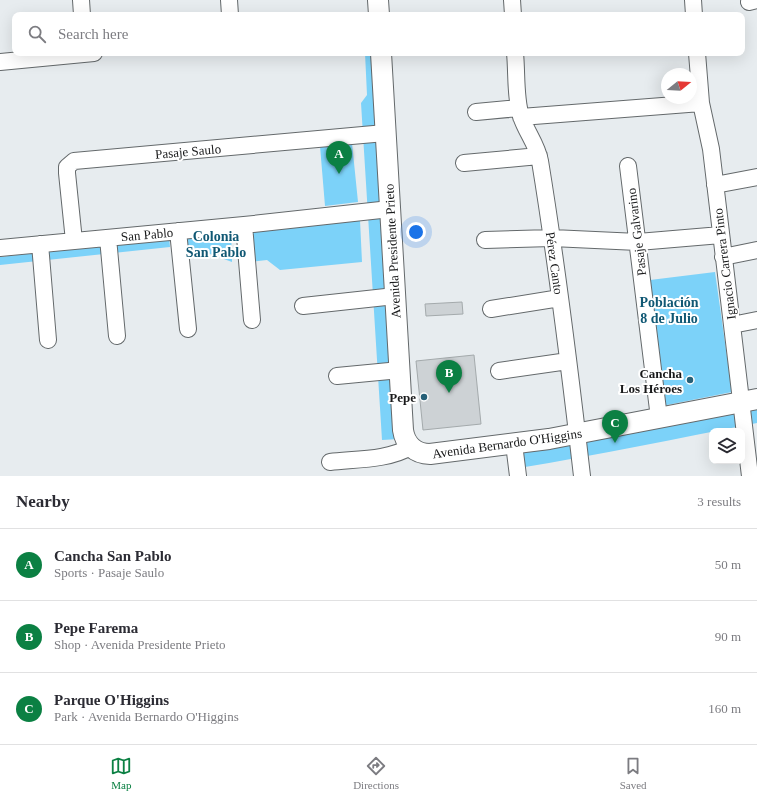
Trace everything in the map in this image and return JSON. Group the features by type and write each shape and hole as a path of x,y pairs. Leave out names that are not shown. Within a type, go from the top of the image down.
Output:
{"main road":[{"path":"378,0 379,12"},
{"name":"Avenida Presidente Prieto","path":"381,56 404,436 410,447"},
{"name":"Avenida Bernardo O'Higgins","path":"410,447 419,452 430,454 514,444 577,434 749,400"}],"street":[{"path":"81,0 82,12"},
{"path":"229,0 230,12"},
{"path":"512,0 513,12"},
{"path":"693,0 694,12"},
{"path":"0,62 59,56"},
{"name":"Pérez Canto","path":"515,56 520,113 539,156 552,238 582,476"},
{"name":"Ignacio Carrera Pinto","path":"697,56 701,103 709,136 732,325 749,400 750,476"},
{"path":"476,112 520,113 701,103"},
{"name":"Pasaje Saulo","path":"74,241 66,173 69,165 74,161 386,133"},
{"path":"464,163 539,156"},
{"name":"Pasaje Galvarino","path":"628,166 659,418"},
{"path":"715,185 757,177"},
{"name":"San Pablo","path":"0,248 244,225 390,209"},
{"path":"244,225 252,320"},
{"path":"178,231 188,329"},
{"path":"485,240 552,238 638,242 721,236"},
{"path":"108,238 117,336"},
{"path":"40,244 48,340"},
{"path":"723,256 757,250"},
{"path":"302,306 395,296"},
{"path":"491,309 560,298"},
{"path":"732,325 757,320"},
{"path":"499,371 568,361"},
{"path":"337,376 400,370"},
{"path":"514,444 518,476"},
{"path":"330,462 388,455 400,452 410,447"}],"shaded area":[{"path":"365,56 374,56 399,439 382,440 361,103 367,95"},
{"path":"352,143 358,202 325,206 320,146"},
{"path":"360,220 362,262 280,270 267,260 250,262 247,230"},
{"path":"231,230 232,262 205,252 184,256 184,236"},
{"path":"169,237 170,247 0,265 0,257"},
{"path":"715,272 732,392 662,406 650,280"},
{"path":"757,406 757,423 731,428 709,428 709,432 519,468 517,454"}],"building":[{"path":"462,302 463,314 426,316 425,304"},
{"path":"474,355 481,424 423,430 416,361"}],"place":[{"name":"Cancha San Pablo","path":"339,174"},
{"name":"Cancha Los Héroes","path":"690,380"},
{"name":"Pepe Farema","path":"449,393"},
{"name":"Pepe","path":"424,397"},
{"name":"Parque O'Higgins","path":"615,443"}],"district":[{"name":"Colonia San Pablo","path":"216,244"},
{"name":"Población 8 de Julio","path":"669,310"}]}
